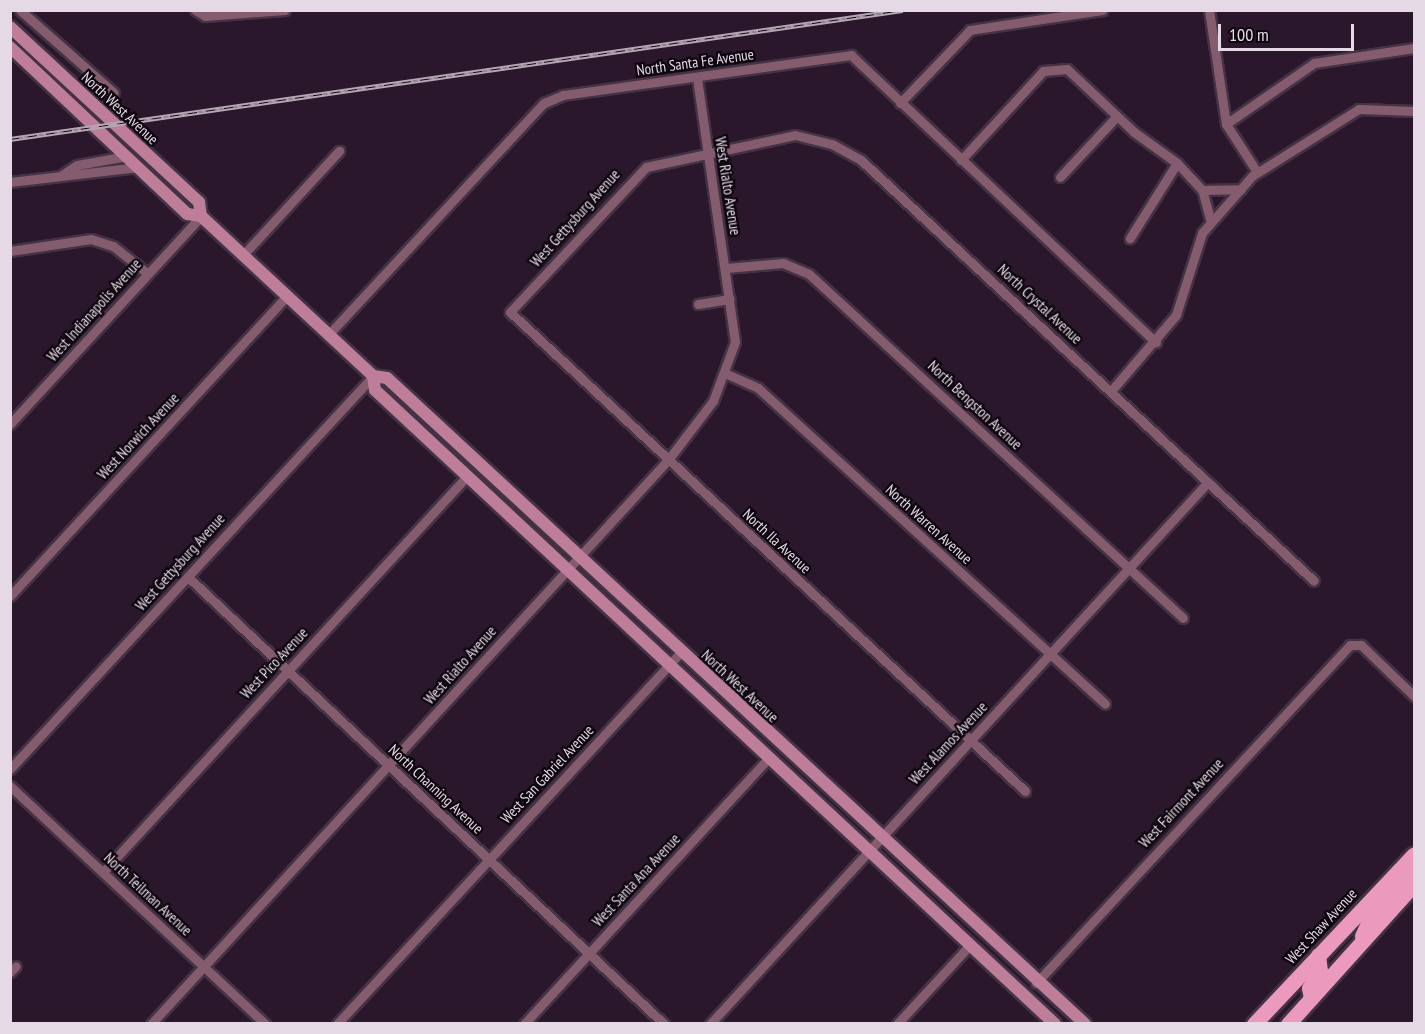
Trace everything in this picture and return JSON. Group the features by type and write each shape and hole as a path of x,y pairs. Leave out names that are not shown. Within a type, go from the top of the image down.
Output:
{"main road":[{"name":"North West Avenue","path":"10,27 199,202 201,216"},
{"name":"North West Avenue","path":"10,47 187,214 201,216 373,376 387,378 1036,983 1084,1023"},
{"path":"127,156 158,174 170,175"},
{"name":"North West Avenue","path":"373,376 375,390 1055,1023"},
{"path":"1358,948 1371,917 1412,872 1412,857"},
{"name":"West Shaw Avenue","path":"1254,1023 1412,857"},
{"path":"1288,1023 1414,884"},
{"path":"946,923 965,930 1021,981 1036,983"},
{"path":"1311,998 1310,988 1320,971 1318,956"}],"street":[{"path":"20,10 114,93"},
{"path":"195,10 205,16 285,10"},
{"path":"1103,10 970,30 900,103 1156,342"},
{"path":"1209,10 1226,124 1257,172"},
{"path":"1226,124 1314,63 1414,48"},
{"name":"North Santa Fe Avenue","path":"329,334 544,103 562,96 851,55 900,103"},
{"path":"961,160 1051,66 1066,69 1117,116 1177,163 1202,190 1210,219"},
{"name":"West Rialto Avenue","path":"151,1023 668,460 727,374 735,342 697,78"},
{"path":"1111,391 1156,342 1176,315 1210,219 1257,172 1359,109 1414,111"},
{"path":"1060,177 1117,116"},
{"name":"North Crystal Avenue","path":"707,153 795,135 832,144 861,160 1314,581"},
{"path":"243,255 339,151"},
{"name":"West Gettysburg Avenue","path":"510,312 630,179 664,159 707,153"},
{"path":"62,175 77,165 127,156"},
{"path":"1130,238 1177,163"},
{"path":"10,182 62,175 76,178 138,167"},
{"path":"1202,190 1241,189"},
{"name":"West Indianapolis Avenue","path":"12,418 201,216"},
{"path":"10,251 91,239 112,246 147,273"},
{"name":"North Bengston Avenue","path":"726,268 783,263 809,274 1183,618"},
{"name":"West Norwich Avenue","path":"10,596 287,296"},
{"path":"699,304 730,299"},
{"name":"North Ila Avenue","path":"510,312 1025,791"},
{"name":"North Warren Avenue","path":"727,374 758,388 1105,704"},
{"name":"West Gettysburg Avenue","path":"10,770 373,376"},
{"name":"West Pico Avenue","path":"103,872 468,475"},
{"name":"West Alamos Avenue","path":"710,1023 1208,482"},
{"name":"North Channing Avenue","path":"188,577 664,1023"},
{"name":"West Fairmont Avenue","path":"1036,983 1350,645 1361,645 1414,696"},
{"name":"West San Gabriel Avenue","path":"337,1023 681,652"},
{"name":"West Santa Ana Avenue","path":"524,1023 769,758"},
{"name":"North Teilman Avenue","path":"10,786 265,1023"},
{"path":"897,1023 970,945"}],"railway":[{"path":"10,139 903,10"}]}
